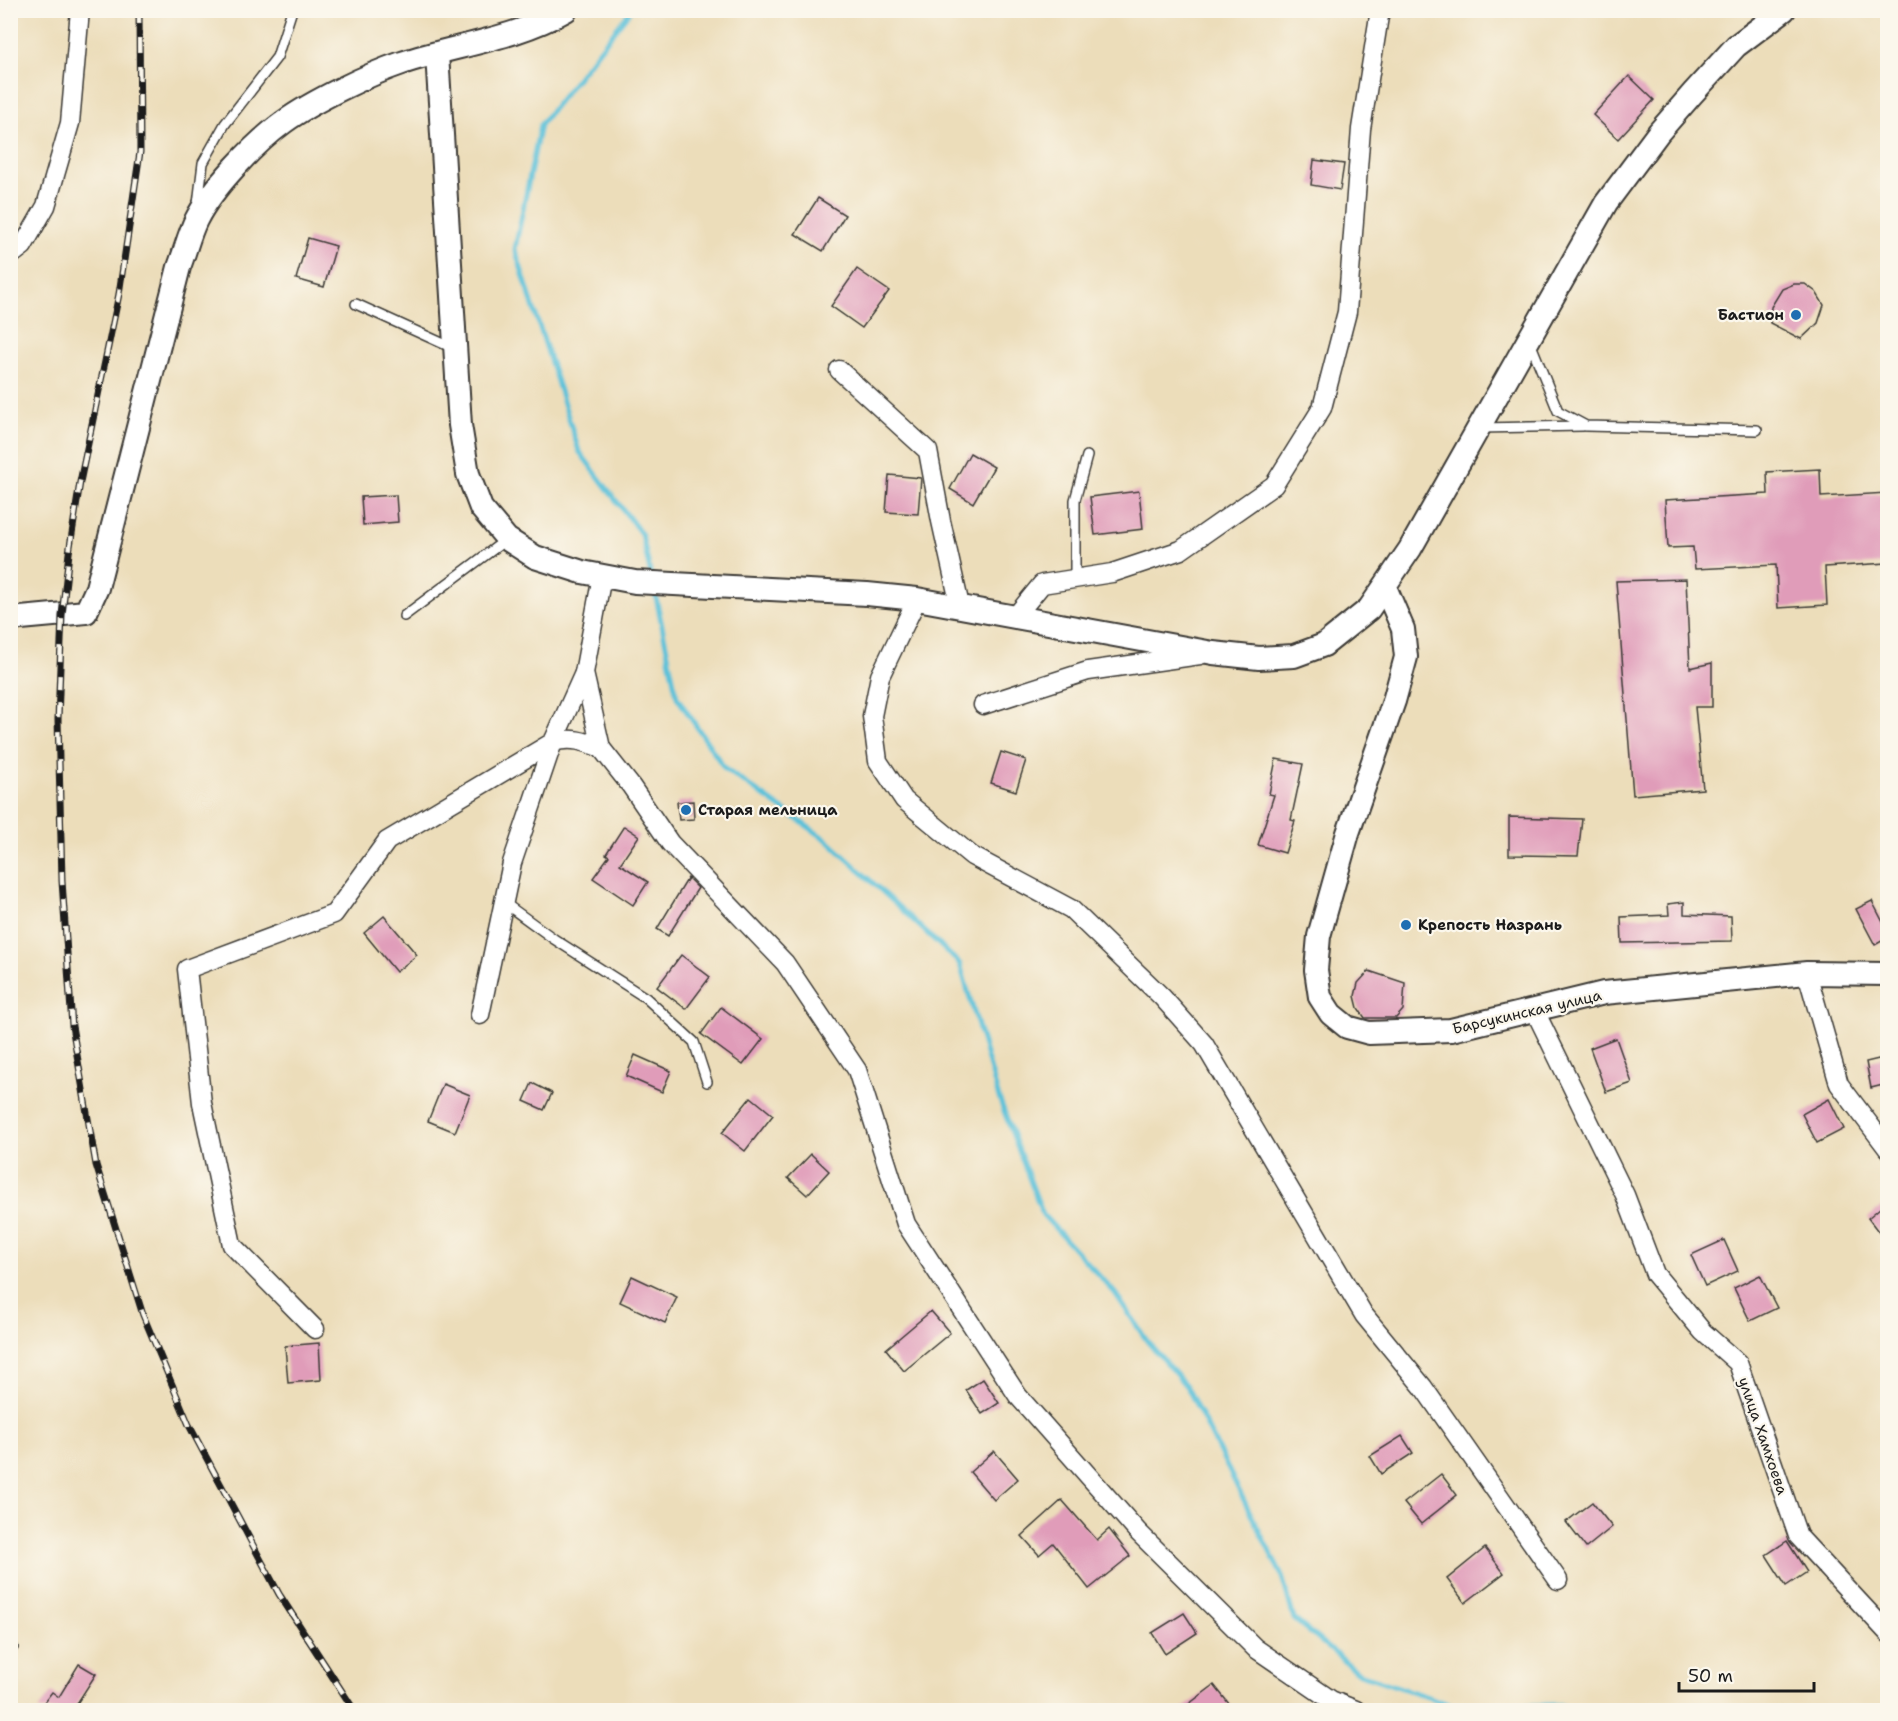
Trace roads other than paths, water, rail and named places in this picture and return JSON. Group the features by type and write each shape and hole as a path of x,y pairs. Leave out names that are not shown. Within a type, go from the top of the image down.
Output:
{"street":[{"path":"10,256 23,246 46,206 70,123 80,10"},
{"path":"1015,617 1042,584 1112,573 1181,550 1274,485 1322,408 1347,312 1361,129 1380,10"},
{"path":"437,54 460,425 468,474 481,508 507,539 535,557 602,576 635,582 867,594 917,599 1213,653 1259,658 1294,656 1324,645 1369,609 1410,549 1606,203 1659,132 1736,46 1784,10"},
{"path":"10,619 86,612 97,588 179,267 196,220 222,182 283,122 360,81 401,63 486,40 557,14"},
{"path":"839,369 928,451 960,606"},
{"path":"480,1015 512,863 553,742 584,673 602,576"},
{"name":"Барсукинская улица","path":"1385,587 1403,628 1406,657 1394,701 1348,833 1319,936 1316,970 1320,997 1331,1014 1347,1027 1369,1033 1450,1030 1604,993 1807,972 1887,974"},
{"path":"917,599 880,676 872,716 878,762 904,800 972,856 1071,909 1162,997 1204,1044 1364,1315 1423,1387 1558,1580"},
{"path":"983,705 1088,671 1213,653"},
{"path":"584,673 601,748 631,786 670,843 785,963 858,1070 906,1224 1018,1396 1138,1532 1255,1648 1330,1700 1356,1710"},
{"path":"315,1329 232,1245 202,1103 188,969 334,914 387,841 553,742 576,739 601,748"},
{"path":"1807,972 1839,1084 1887,1149"},
{"name":"улица Хамхоева","path":"1534,1009 1624,1195 1655,1274 1703,1332 1738,1363 1798,1536 1887,1633"}],"lane":[{"path":"196,220 203,163 225,123 277,57 292,10"},
{"path":"356,304 456,350"},
{"path":"1529,340 1558,411 1586,426"},
{"path":"1478,428 1586,426 1757,430"},
{"path":"1076,579 1075,500 1087,456"},
{"path":"404,616 507,539"},
{"path":"503,902 554,939 646,998 694,1042 707,1083"}],"waterway":[{"path":"631,10 540,125 515,249 579,451 642,535 651,576"},
{"path":"654,588 677,697 725,769 827,840 960,964 998,1095 1043,1215 1115,1293 1147,1341 1187,1387 1282,1576 1294,1619 1360,1674 1455,1706 1560,1705 1571,1710"}],"railway":[{"path":"139,10 140,152 119,294 80,482 62,615 58,719 62,881 72,1026 96,1165 143,1315 189,1425 279,1594 354,1710"}],"place":[{"name":"Бастион","path":"1796,315"},
{"name":"Старая мельница","path":"686,810"},
{"name":"Крепость Назрань","path":"1406,925"}]}
